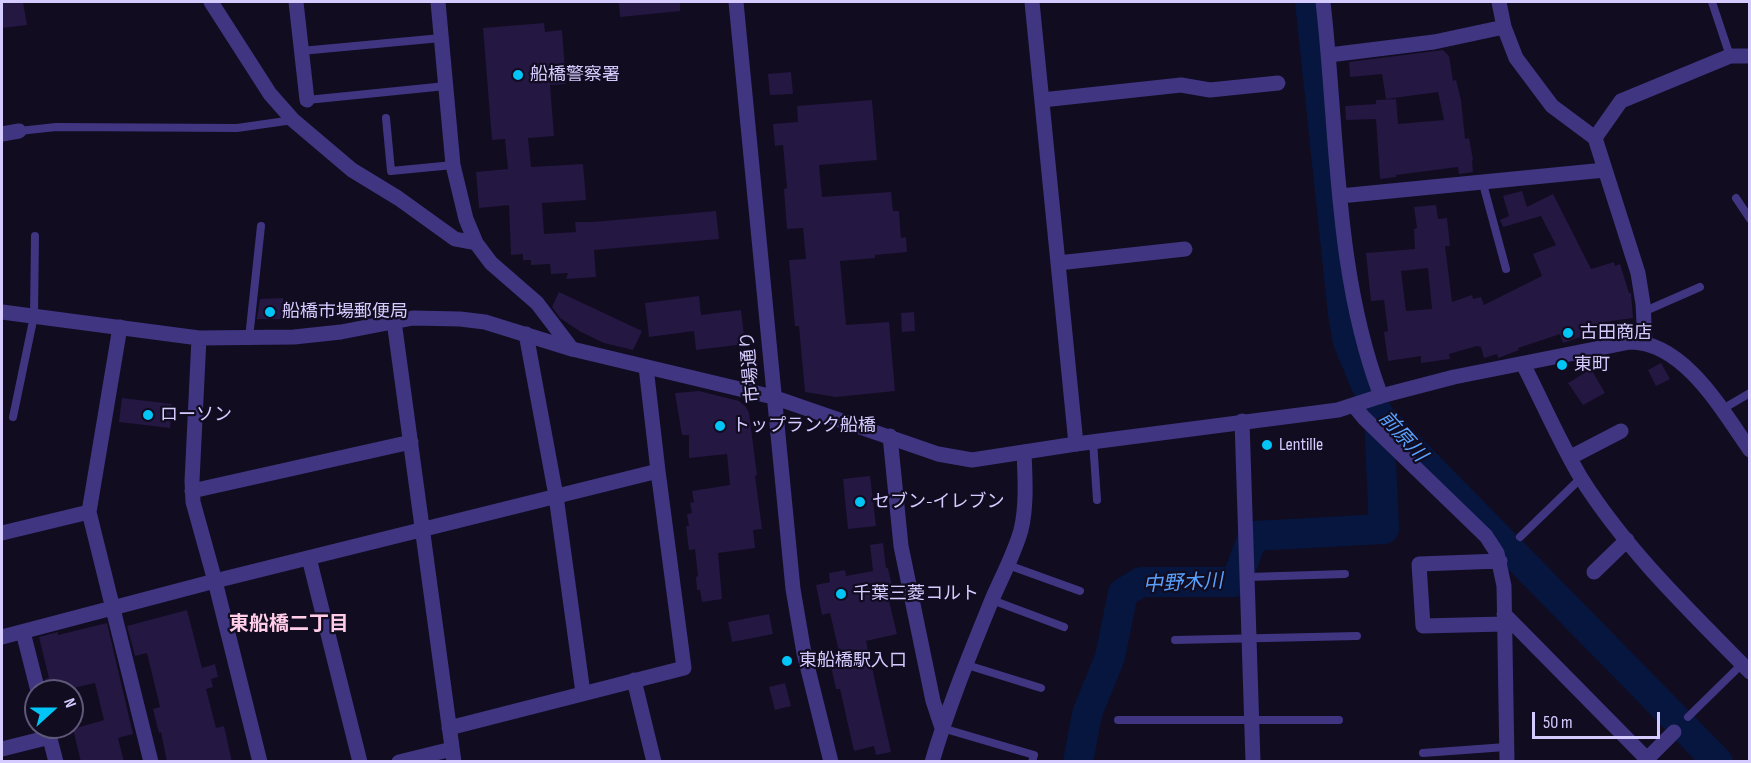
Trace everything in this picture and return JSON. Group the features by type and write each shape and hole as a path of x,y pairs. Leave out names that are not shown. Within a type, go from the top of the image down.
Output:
{"street":[{"path":"211,2 270,94 293,120 352,170 398,198 455,239 476,243"},
{"path":"296,2 306,100"},
{"path":"438,2 453,165 466,219 476,243 491,263 537,303 572,350"},
{"name":"市場通り","path":"736,2 793,589 804,653 831,762"},
{"path":"1032,2 1076,444"},
{"path":"1323,2 1340,196 1352,282 1379,397"},
{"path":"1499,2 1504,27 1516,58 1552,106 1595,138 1638,273 1646,342"},
{"path":"1329,55 1434,42 1504,27"},
{"path":"1595,138 1621,102 1730,56 1749,56"},
{"path":"1042,100 1181,85 1210,90 1278,83"},
{"path":"2,134 20,131"},
{"path":"1340,196 1605,170"},
{"path":"1058,263 1185,249"},
{"path":"2,312 199,338 294,337 341,332 394,321 423,318 485,322 572,350 773,397 938,454 972,460 1093,441 1338,410 1454,377 1630,342 1646,342 1689,368 1749,450"},
{"path":"394,321 453,755 399,762"},
{"path":"120,327 89,512 151,762"},
{"path":"526,334 556,496 583,693"},
{"path":"199,338 193,502 260,762"},
{"path":"1523,364 1581,477 1627,540 1663,582 1746,668"},
{"path":"448,728 684,668 646,367"},
{"path":"1357,404 1364,418 1486,536 1497,553 1504,586 1507,754"},
{"path":"1242,421 1253,762"},
{"path":"1570,457 1621,431"},
{"path":"890,436 901,546 933,701 942,728"},
{"path":"192,491 411,442"},
{"path":"932,762 942,728 1021,529 1025,505 1024,452"},
{"path":"2,638 215,581 658,471"},
{"path":"2,533 89,512"},
{"path":"1594,572 1627,540"},
{"path":"309,558 360,762"},
{"path":"1500,561 1419,564 1423,626 1504,619 1645,760 1674,732"},
{"path":"23,632 35,679"},
{"path":"634,680 654,762"},
{"path":"2,749 29,739"},
{"path":"50,739 56,762"}],"lane":[{"path":"1712,2 1730,56"},
{"path":"302,51 441,38"},
{"path":"306,100 446,86"},
{"path":"386,118 391,171 453,165"},
{"path":"20,131 56,128 237,128 293,120"},
{"path":"1483,183 1506,269"},
{"path":"1736,198 1749,219"},
{"path":"249,338 261,226"},
{"path":"13,417 34,316 35,236"},
{"path":"1644,312 1700,287"},
{"path":"1721,410 1749,393"},
{"path":"1093,441 1097,500"},
{"path":"1520,537 1581,477"},
{"path":"1008,565 1080,591"},
{"path":"1248,577 1346,574"},
{"path":"992,600 1064,627"},
{"path":"1175,640 1357,636"},
{"path":"967,665 1041,688"},
{"path":"1688,717 1746,668"},
{"path":"1118,720 1339,720"},
{"path":"942,728 1034,755 1032,762"},
{"path":"1423,753 1507,754"}],"building":[{"path":"2,2 23,2 27,25 2,28"},
{"path":"619,2 680,2 680,11 620,17"},
{"path":"544,23 545,32 562,30 566,84 550,85 554,136 528,138 531,167 583,164 586,200 542,203 544,234 576,232 575,222 716,211 719,239 594,250 596,277 566,279 568,273 551,274 550,264 531,265 531,260 523,260 523,254 511,255 509,205 479,208 476,172 508,169 505,139 492,140 483,28"},
{"path":"1443,50 1449,56 1453,81 1456,80 1461,100 1465,139 1469,138 1473,172 1459,174 1458,167 1380,179 1376,119 1346,120 1345,106 1376,104 1376,100 1396,99 1398,124 1444,120 1438,92 1386,99 1382,74 1350,77 1349,62"},
{"path":"791,72 793,94 770,95 768,74"},
{"path":"872,100 877,160 819,165 822,197 891,192 893,211 899,211 901,238 906,237 907,252 840,261 846,325 889,322 895,391 836,397 805,392 799,326 795,326 789,260 806,259 803,228 787,229 784,189 787,188 783,145 775,146 773,124 798,122 797,106"},
{"path":"1522,191 1527,207 1553,194 1591,269 1614,262 1615,266 1620,264 1629,293 1631,293 1633,318 1604,322 1608,335 1597,339 1591,340 1589,334 1563,343 1560,334 1518,348 1519,350 1498,358 1497,354 1484,358 1481,347 1477,346 1449,354 1450,359 1421,363 1421,356 1388,361 1384,332 1388,331 1384,300 1371,301 1366,253 1415,249 1414,229 1417,228 1414,207 1436,205 1438,219 1447,218 1450,246 1445,246 1452,302 1472,295 1473,299 1481,297 1484,305 1542,276 1533,254 1556,245 1541,216 1503,227 1500,220 1509,216 1503,196","holes":["1428,268 1432,309 1406,311 1401,271"]},
{"path":"559,292 642,331 633,350 604,343 560,318 552,307"},
{"path":"699,296 701,315 741,310 745,344 696,350 694,331 649,337 645,303"},
{"path":"283,298 283,319 257,319 260,299"},
{"path":"914,312 915,331 902,332 901,313"},
{"path":"1661,363 1670,379 1656,386 1648,370"},
{"path":"1591,369 1605,393 1583,405 1568,383"},
{"path":"699,391 739,401 749,413 762,529 753,530 755,548 718,553 722,599 702,602 700,590 697,590 695,549 689,550 686,526 689,526 687,514 692,513 690,503 694,502 692,491 730,485 727,454 689,458 689,435 682,435 675,393"},
{"path":"122,398 172,404 170,428 119,422"},
{"path":"870,476 876,526 848,529 843,479"},
{"path":"883,543 886,568 888,568 895,600 889,601 897,634 866,641 891,752 876,755 874,746 854,751 840,689 836,689 830,662 841,660 830,613 822,615 816,585 830,582 829,573 845,570 846,576 873,571 870,545"},
{"path":"187,610 202,668 215,664 218,677 211,679 213,687 206,689 216,728 224,726 232,762 167,762 161,732 159,733 153,709 160,707 147,653 135,656 127,626"},
{"path":"769,614 773,634 732,642 728,622"},
{"path":"107,623 133,734 118,738 124,762 81,762 75,739 84,739 84,726 104,720 95,683 84,686 84,679 45,679 49,678 39,637 58,632 58,635"},
{"path":"785,683 791,706 775,710 769,687"}],"waterway":[{"name":"前原川","path":"1310,2 1343,314 1348,342 1379,416 1718,762"},
{"name":"中野木川","path":"1078,762 1087,714 1110,657 1123,593 1141,582 1236,582 1253,536 1384,529 1379,416"}],"place":[{"name":"船橋警察署","path":"518,75"},
{"name":"船橋市場郵便局","path":"270,312"},
{"name":"古田商店","path":"1568,333"},
{"name":"東町","path":"1562,365"},
{"name":"ローソン","path":"148,415"},
{"name":"トップランク船橋","path":"720,426"},
{"name":"Lentille","path":"1267,445"},
{"name":"セブン-イレブン","path":"860,502"},
{"name":"千葉三菱コルト","path":"841,594"},
{"name":"東船橋駅入口","path":"787,661"}],"district":[{"name":"東船橋二丁目","path":"289,625"}]}
